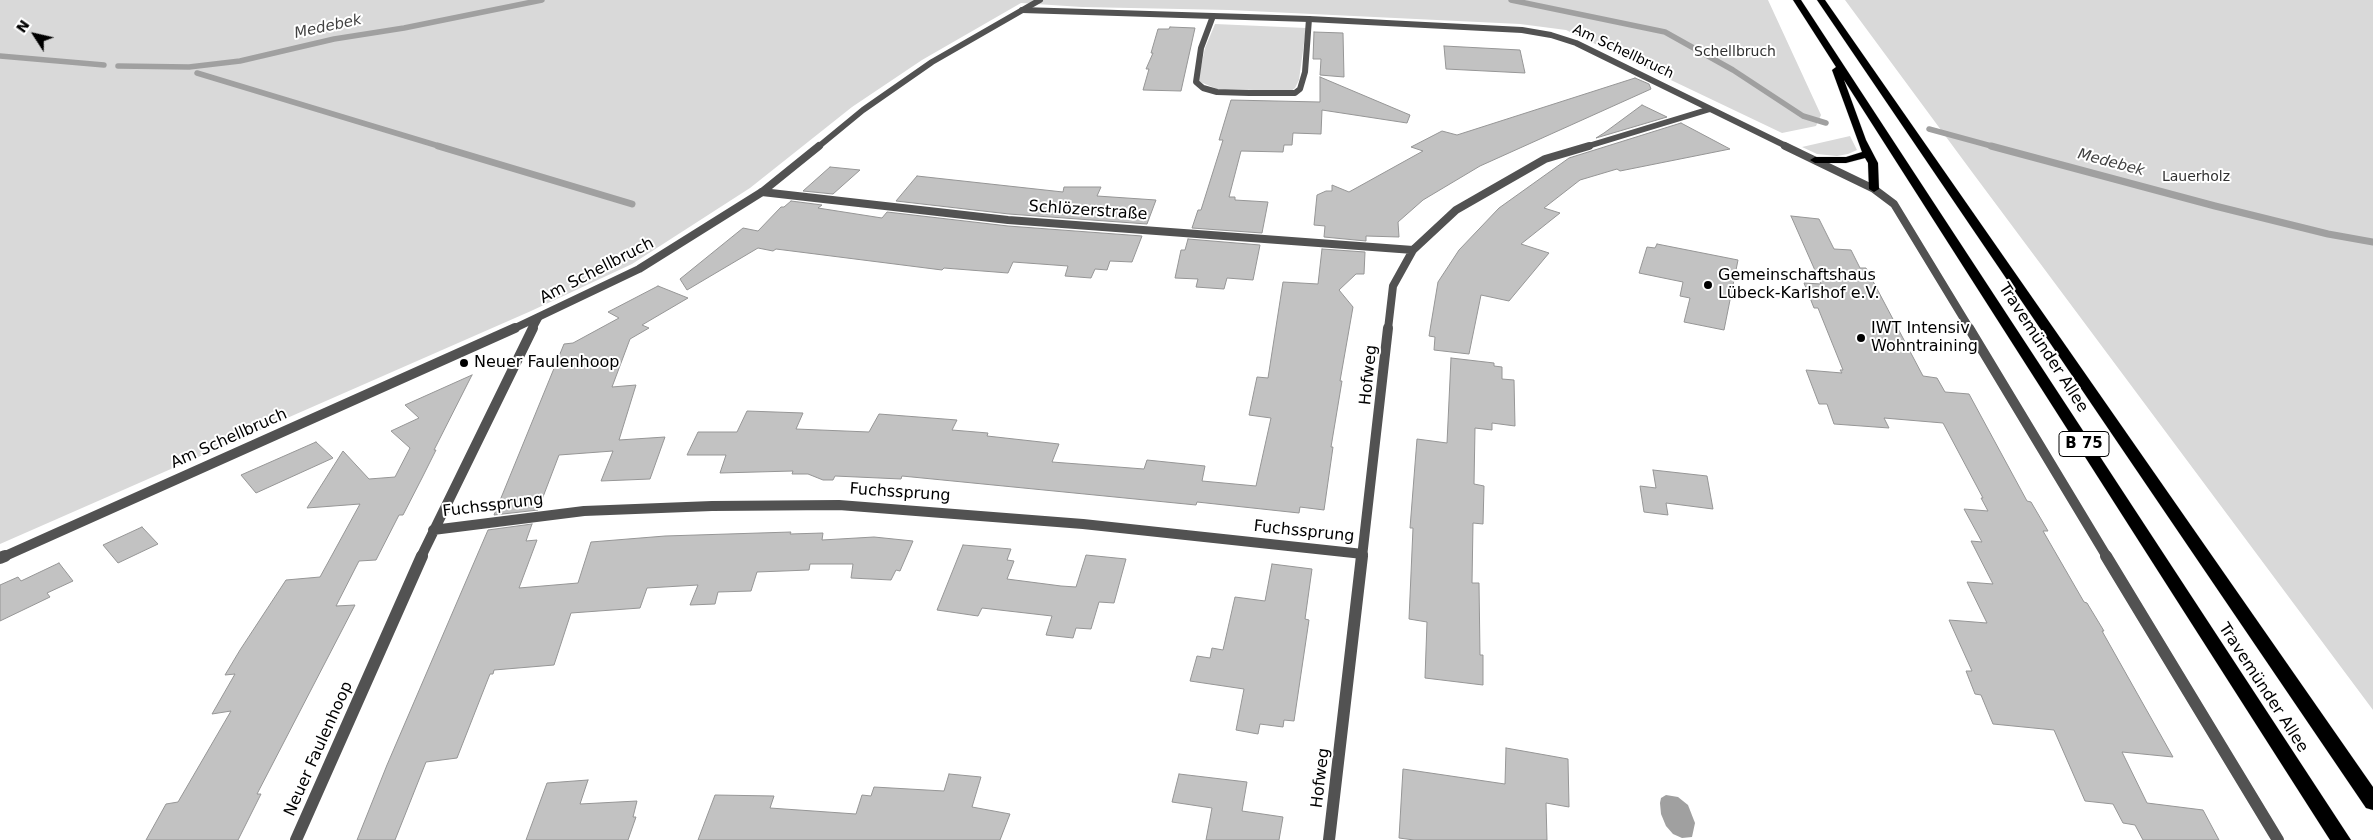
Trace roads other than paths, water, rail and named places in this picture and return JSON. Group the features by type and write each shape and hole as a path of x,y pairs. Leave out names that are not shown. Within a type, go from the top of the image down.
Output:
{"highway":[{"name":"Travemünder Allee","path":"1797,0 2341,840"},
{"name":"Travemünder Allee","path":"1821,0 2373,802"},
{"path":"1828,48 1873,163 1874,189"},
{"path":"1814,160 1846,160 1868,154"}],"street":[{"path":"1022,10 1040,0"},
{"name":"Am Schellbruch","path":"0,558 538,318 640,270 762,192 863,110 932,62 1022,10 1309,19 1522,30 1551,35 1576,43 1874,189"},
{"path":"1213,16 1201,48 1196,82 1203,88 1217,92 1295,93 1300,88 1305,72 1309,19"},
{"name":"Hofweg","path":"1329,840 1394,286 1413,250 1456,210 1545,159 1710,109"},
{"path":"1874,189 1894,204 2278,840"},
{"name":"Schlözerstraße","path":"762,192 1008,220 1413,250"},
{"name":"Neuer Faulenhoop","path":"296,840 433,530 538,318"},
{"name":"Fuchssprung","path":"433,530 584,511 712,506 839,505 1083,524 1363,554"}],"waterway":[{"name":"Medebek","path":"118,66 189,67 240,61 334,39 404,28 542,0"},
{"name":"Medebek","path":"1511,0 1665,32 1733,70 1803,116 1826,123"},
{"name":"Medebek","path":"0,56 104,65"},
{"path":"197,73 442,147"},
{"name":"Medebek","path":"1929,129 1995,147"},
{"path":"438,146 632,204"},
{"name":"Medebek","path":"1991,146 2215,206 2328,234 2373,242"}],"place":[{"name":"Gemeinschaftshaus Lübeck-Karlshof e.V.","path":"1708,285"},
{"name":"IWT Intensiv Wohntraining","path":"1861,338"},
{"name":"Neuer Faulenhoop","path":"464,363"}],"park label":[{"name":"Schellbruch","path":"1735,52"},
{"name":"Lauerholz","path":"2196,177"}]}
